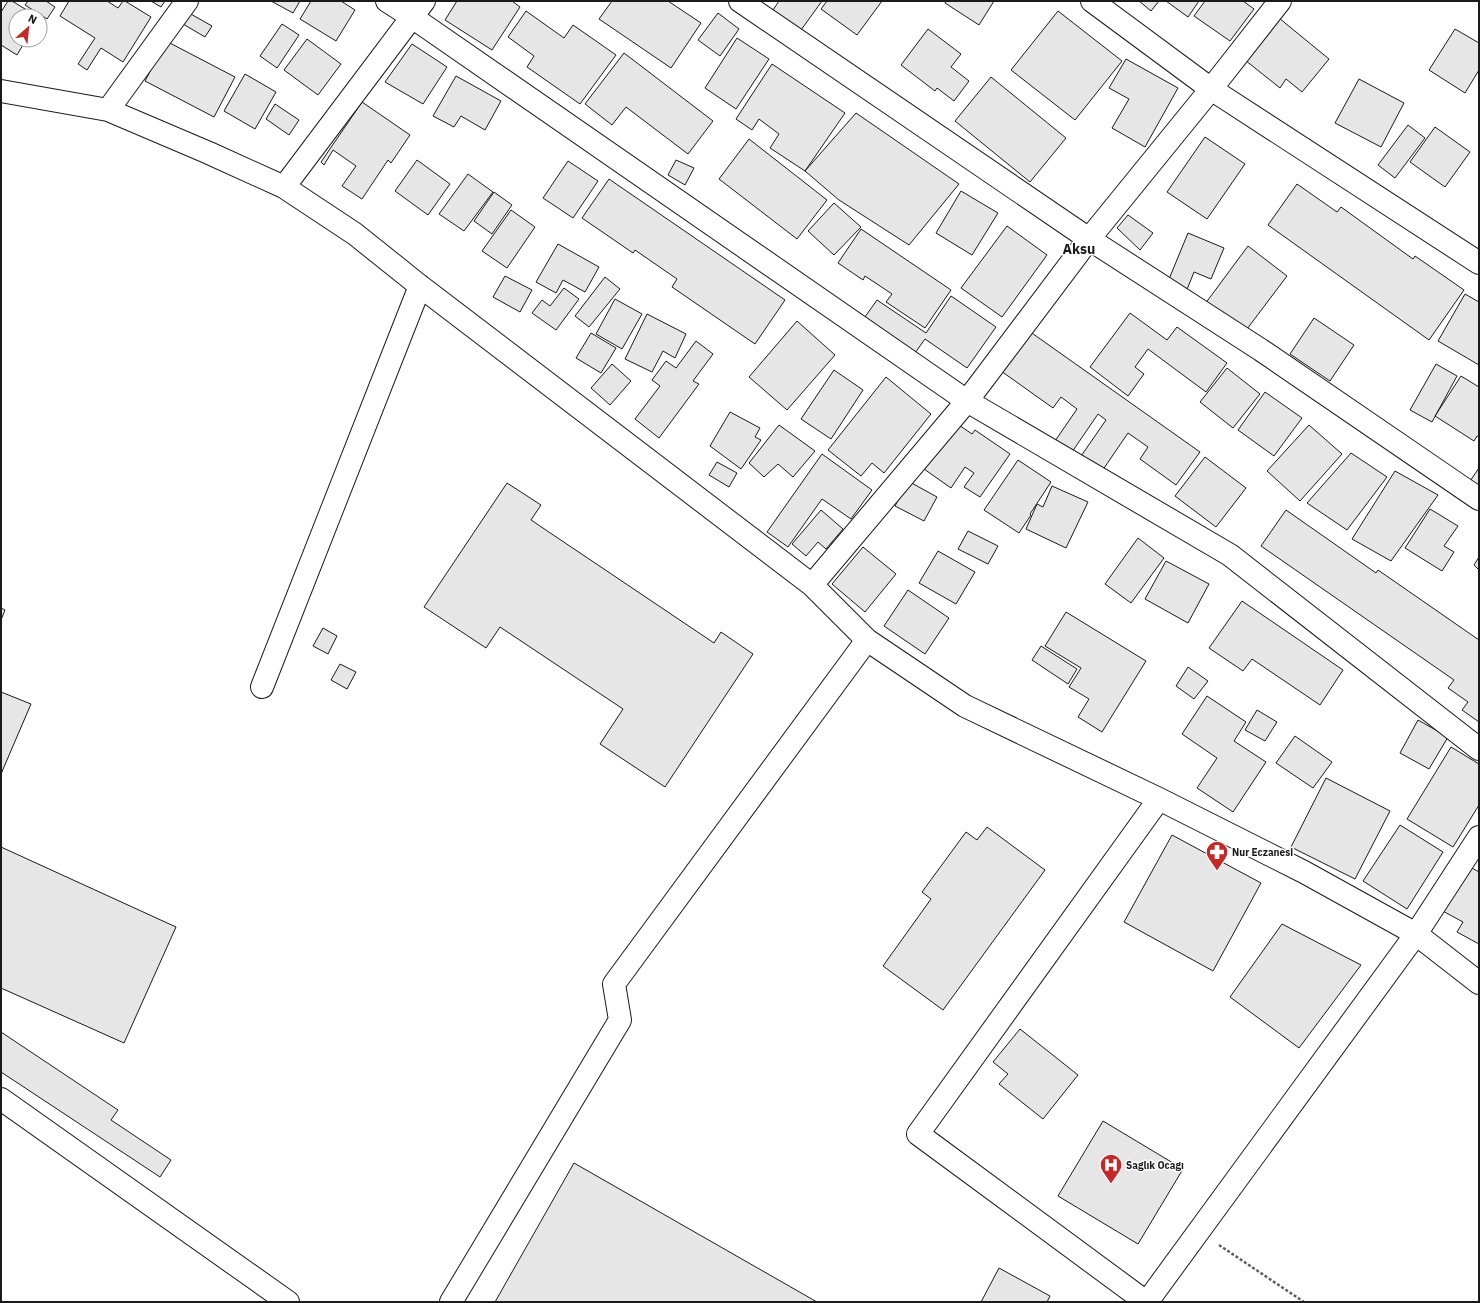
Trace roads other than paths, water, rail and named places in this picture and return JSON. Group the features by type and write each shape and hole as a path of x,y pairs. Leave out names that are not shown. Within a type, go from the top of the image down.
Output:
{"street":[{"path":"108,110 187,1"},
{"path":"387,1 418,9 967,401 1230,555 1479,749"},
{"path":"740,1 1089,239 1261,350 1479,499"},
{"path":"1092,1 1211,89 1479,263"},
{"path":"812,585 967,401 1089,239 1211,89 1280,1"},
{"path":"284,187 418,9"},
{"path":"1,91 108,110 284,187 354,234 812,585 867,640 965,706 1159,799 1304,872 1416,934 1479,983"},
{"path":"262,687 420,286"},
{"path":"451,1302 620,1020 614,984 867,640"},
{"path":"1159,799 918,1134 1126,1296 1147,1302 1416,934 1479,837"},
{"path":"1,1099 288,1302"}],"place":[{"name":"Nur Eczanesi","path":"1217,872"},
{"name":"Saglık Ocagı","path":"1111,1184"}],"district":[{"name":"Aksu","path":"1079,249"}]}
